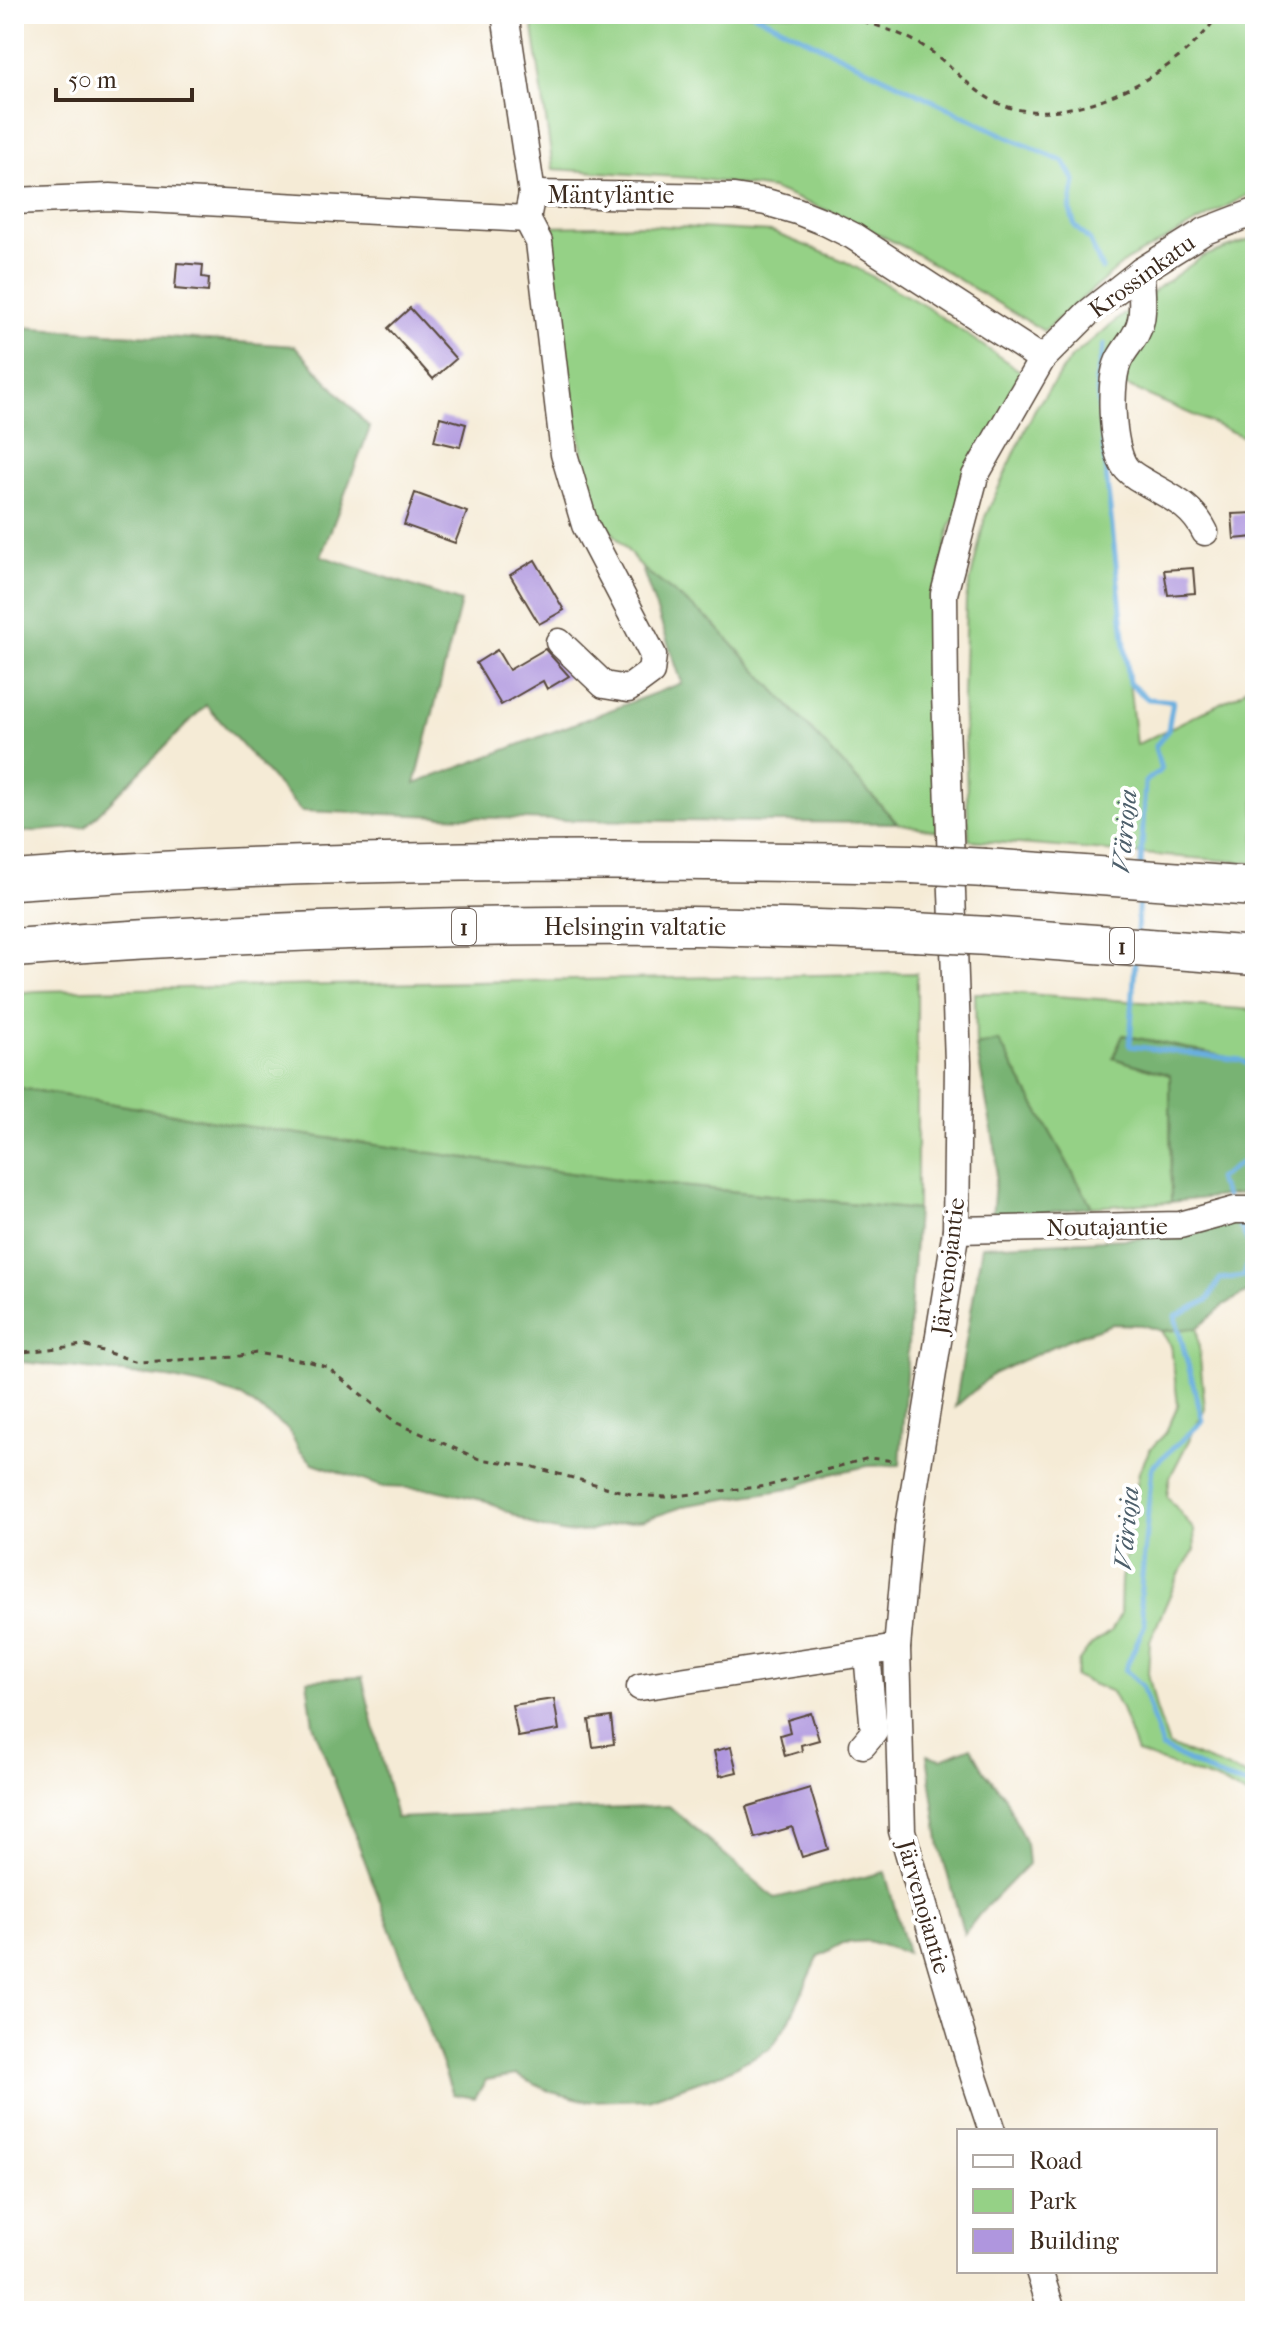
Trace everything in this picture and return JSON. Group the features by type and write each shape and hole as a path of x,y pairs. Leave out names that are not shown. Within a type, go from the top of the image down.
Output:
{"highway":[{"path":"14,880 294,864 690,860 912,864 1255,887"},
{"name":"Helsingin valtatie","path":"14,948 296,931 691,926 914,932 1255,956"}],"street":[{"path":"505,14 530,207 539,242 564,454 585,525 653,655 651,672 628,689 604,685 559,642"},
{"name":"Mäntyläntie","path":"14,201 110,197 530,207 734,197 766,202 827,223 882,253 1042,359"},
{"name":"Krossinkatu","path":"1042,359 1088,313 1141,271 1205,231 1255,212"},
{"path":"1141,271 1142,319 1136,336 1119,359 1113,380 1112,406 1119,455 1126,469 1189,507 1205,532"},
{"name":"Järvenojantie","path":"991,2129 902,1831 897,1648 908,1527 956,1230 958,1063 944,594 975,476 1042,359"},
{"name":"Noutajantie","path":"956,1230 1180,1225 1235,1210 1255,1210"},
{"path":"640,1687 897,1648"},
{"path":"863,1745 874,1732 867,1653"},
{"path":"1040,2273 1052,2311"}],"path":[{"path":"841,14 924,46 975,88 1003,106 1029,111 1093,102 1131,88 1184,54 1218,14"},
{"path":"14,1349 24,1352 83,1345 138,1362 256,1353 311,1362 327,1367 397,1423 479,1459 530,1466 634,1495 666,1497 767,1486 869,1458 919,1463"}],"green space":[{"path":"531,14 1255,14 1255,191 1126,261 1044,331 908,249 844,217 772,189 693,178 553,169"},
{"path":"18,224 21,327 295,346 370,428 321,556 461,602 415,784 682,683 642,568 712,622 897,823 552,820 301,811 206,705 85,827 14,833 14,225"},
{"path":"643,225 772,232 844,261 925,306 1026,375 950,527 930,619 938,831 897,823 712,623 642,568 591,507 545,227"},
{"path":"1255,238 1255,442 1113,380 1096,380 1136,745 1241,693 1255,680 1255,863 969,840 963,698 966,600 985,517 1035,409 1072,357 1141,300 1202,257"},
{"path":"917,973 917,1210 611,1179 244,1126 14,1087 14,993"},
{"path":"975,993 1255,1010 1255,1063 1123,1035 1113,1058 1170,1075 1171,1202 1092,1207 999,1041 976,1046"},
{"path":"1123,1035 1255,1063 1255,1168 1240,1194 1171,1202 1170,1075 1113,1058"},
{"path":"999,1041 1092,1207 992,1219 997,1157 976,1046"},
{"path":"14,1087 244,1126 611,1179 917,1210 900,1465 868,1466 831,1474 789,1489 688,1505 644,1520 566,1533 538,1527 487,1501 432,1489 383,1487 313,1463 299,1450 289,1430 242,1397 212,1387 168,1378 14,1361"},
{"path":"1245,1220 1255,1251 1255,1288 1224,1305 1197,1328 1161,1331 1142,1325 1112,1324 1067,1340 993,1374 955,1407 982,1246 1187,1236"},
{"path":"1197,1328 1205,1409 1170,1477 1167,1496 1194,1530 1195,1550 1179,1574 1150,1641 1148,1673 1169,1746 1255,1779 1255,1801 1225,1784 1137,1753 1112,1692 1075,1677 1079,1661 1091,1645 1112,1630 1120,1615 1121,1580 1139,1472 1150,1449 1165,1434 1178,1405 1171,1346 1161,1331"},
{"path":"362,1677 396,1818 669,1806 775,1898 885,1872 907,1953 868,1941 843,1943 819,1956 788,2023 771,2048 727,2071 648,2099 588,2101 551,2092 516,2075 486,2080 475,2098 453,2094 313,1724 307,1680"},
{"path":"971,1747 985,1772 1004,1795 1026,1844 1028,1864 964,1934 940,1847 927,1755 942,1759"}],"building":[{"path":"177,263 203,265 202,277 209,278 208,292 175,289"},
{"path":"410,308 456,359 433,379 388,328"},
{"path":"440,417 466,424 460,447 434,441"},
{"path":"415,493 467,512 455,543 404,525"},
{"path":"1255,513 1255,537 1234,539 1232,514"},
{"path":"535,560 564,610 539,624 510,575"},
{"path":"1193,568 1195,593 1168,595 1164,570"},
{"path":"545,649 569,676 547,689 543,681 501,705 476,663 497,650 509,670"},
{"path":"554,1699 559,1730 518,1737 512,1705"},
{"path":"811,1713 819,1740 801,1745 802,1751 785,1756 780,1735 790,1732 787,1720"},
{"path":"611,1717 614,1744 593,1747 589,1720"},
{"path":"731,1747 737,1772 720,1776 714,1751"},
{"path":"810,1788 828,1849 802,1857 792,1827 755,1838 746,1807"}],"waterway":[{"path":"754,14 1064,162 1075,181 1070,210 1075,226 1090,241 1102,269"},
{"name":"Värioja","path":"1104,345 1096,380 1129,683 1148,699 1173,701 1168,730 1155,747 1161,770 1145,782 1141,866"},
{"name":"Värioja","path":"1137,934 1139,892"},
{"name":"Värioja","path":"1135,960 1130,1046 1241,1060 1255,1069"},
{"name":"Värioja","path":"1226,1197 1217,1179 1248,1158 1255,1148"},
{"name":"Värioja","path":"1239,1224 1252,1250 1244,1276 1220,1279 1208,1300 1175,1316 1203,1421 1152,1467 1140,1598 1145,1624 1125,1670 1142,1685 1162,1748 1218,1776 1255,1788"}]}
